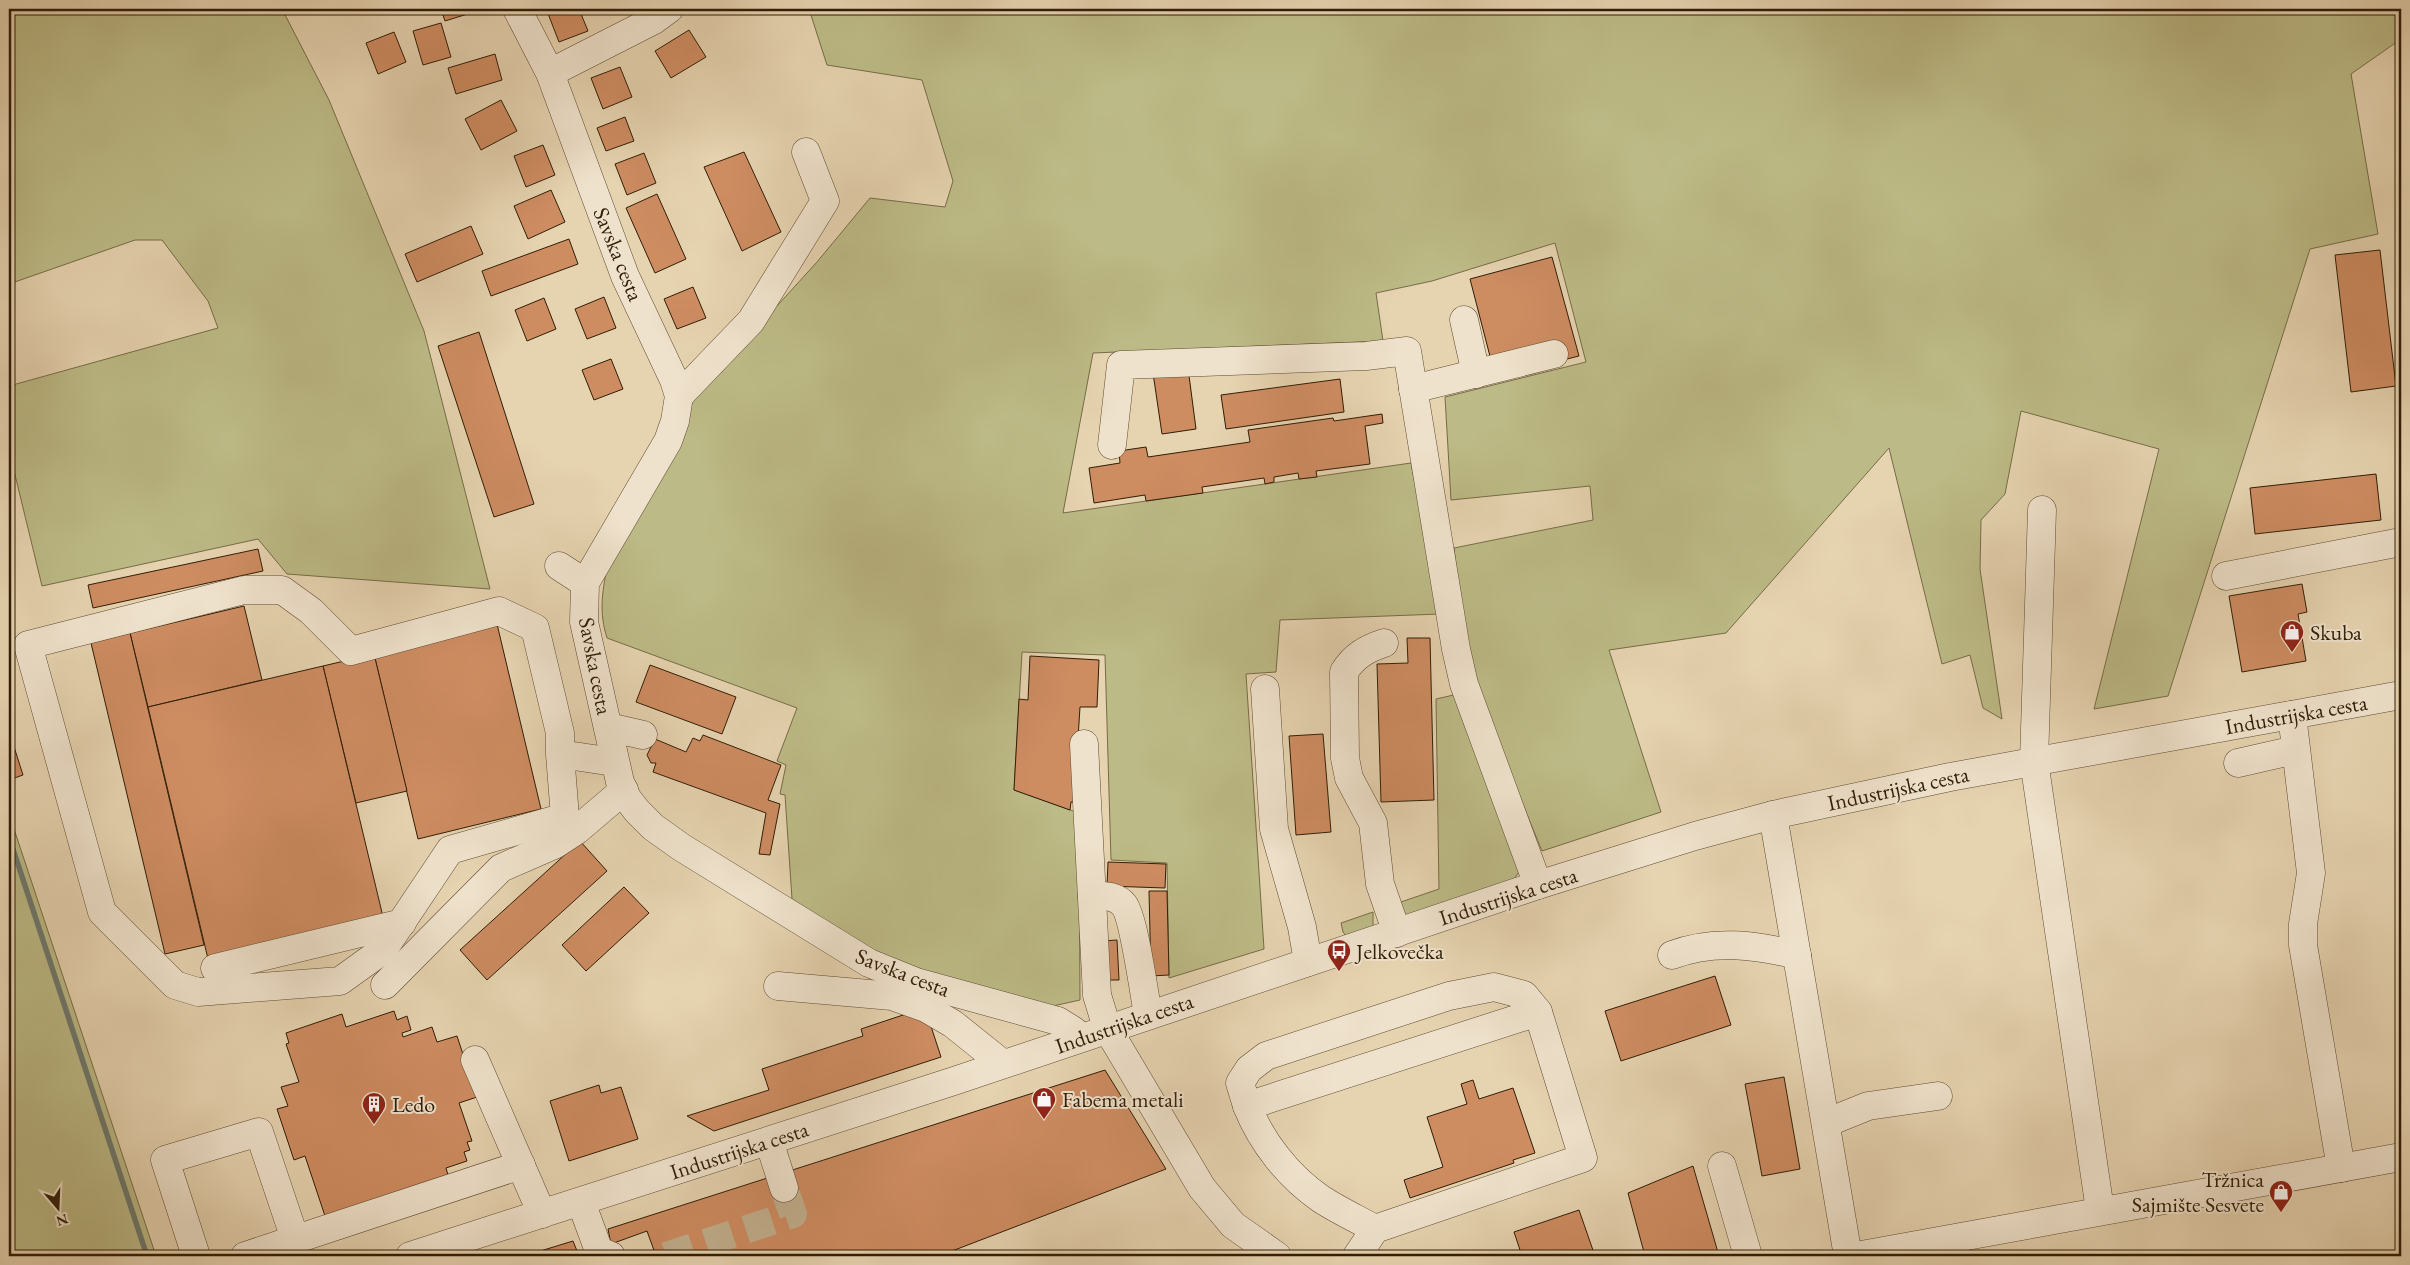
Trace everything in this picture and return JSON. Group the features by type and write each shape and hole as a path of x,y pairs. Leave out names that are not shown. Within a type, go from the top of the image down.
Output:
{"street":[{"name":"Savska cesta","path":"517,9 550,73 625,276 665,360 679,396 675,422 668,441 585,583 584,622 614,762 624,790 636,811 653,827 849,952 882,969 916,982 1058,1021 1074,1031 1077,1038"},
{"path":"550,73 654,20 669,9"},
{"path":"679,396 751,321 826,201 806,152"},
{"path":"1464,320 1476,374"},
{"path":"1112,445 1122,365 1366,356 1407,351 1456,650 1464,684 1538,886"},
{"path":"1413,389 1554,354"},
{"path":"2042,510 2034,761 2100,1210"},
{"path":"2226,576 2401,542"},
{"path":"559,566 585,583"},
{"path":"244,590 282,590 312,611 352,651 498,612 536,628 560,733 560,754 565,817 450,850 383,950 340,981 198,992 175,985 102,912 28,645 244,590"},
{"path":"1384,643 1361,653 1344,672 1345,758 1349,778 1374,823 1380,884 1397,933"},
{"path":"1265,689 1274,829 1302,927 1308,962"},
{"name":"Industrijska cesta","path":"410,1256 769,1141 1148,1014 1695,836 1773,816 1950,777 2401,695"},
{"path":"2292,715 2311,873 2303,924 2303,945 2341,1168"},
{"path":"608,727 643,735"},
{"path":"1084,744 1097,995 1107,1028 1183,1158 1211,1201 1245,1235 1278,1256"},
{"path":"2238,763 2295,750"},
{"path":"560,754 614,762"},
{"path":"384,985 501,868 554,845 577,830 624,790"},
{"path":"1773,816 1848,1256"},
{"path":"1092,895 1111,896 1119,900 1130,916 1148,1014"},
{"path":"216,968 402,923"},
{"path":"1672,955 1693,947 1738,945 1766,947 1797,956"},
{"path":"778,986 892,996 926,1008 953,1024 1003,1064"},
{"path":"1358,1256 1375,1229 1583,1158 1538,1012 1524,995 1494,987 1449,996 1266,1056 1250,1069 1240,1083 1246,1106 1258,1133 1291,1174 1321,1198 1375,1229"},
{"path":"1246,1106 1538,1012"},
{"path":"475,1060 542,1214"},
{"path":"1826,1123 1868,1106 1938,1096"},
{"path":"196,1256 165,1160 258,1132 295,1239"},
{"path":"769,1141 784,1188"},
{"path":"1856,1256 2100,1210 2401,1157"},
{"path":"246,1256 521,1166"},
{"path":"1722,1166 1748,1256"},
{"path":"581,1202 599,1251 611,1256"}],"shaded area":[{"path":"9,9 282,9 329,100 424,331 490,589 287,574 258,539 42,586 9,450 9,386 218,328 208,301 162,240 135,240 9,284"},
{"path":"809,9 2401,9 2401,39 2351,74 2378,234 2310,249 2168,696 2094,709 2159,449 2021,411 2005,494 1981,520 1980,569 2002,719 1983,708 1970,655 1942,664 1889,448 1726,633 1609,650 1661,812 1542,851 1468,672 1454,548 1593,520 1590,486 1451,500 1445,397 1586,362 1555,243 1432,281 1376,293 1383,341 1093,353 1063,513 1411,463 1440,614 1280,620 1276,672 1246,674 1264,949 1169,978 1167,863 1111,860 1105,655 1022,652 1014,790 1079,813 1080,1000 1053,1006 980,989 875,954 792,899 785,795 780,794 786,765 777,761 797,708 607,638 604,629 602,603 607,568 688,405 695,396 817,262 870,198 945,207 953,181 922,80 827,65"},
{"path":"1458,694 1520,870 1511,884 1406,919 1395,904 1439,889 1436,699"},
{"path":"9,814 156,1256 9,1256"},
{"path":"1373,912 1373,927 1346,936 1341,923"}],"building":[{"path":"441,9 473,9 474,12 445,21"},
{"path":"554,9 579,9 588,31 559,42 547,11"},
{"path":"441,23 451,57 423,65 413,31"},
{"path":"689,30 706,57 671,78 655,51"},
{"path":"394,32 406,62 378,74 366,43"},
{"path":"495,54 502,80 456,94 448,68"},
{"path":"620,67 632,97 603,109 591,78"},
{"path":"501,100 517,131 481,150 465,119"},
{"path":"625,117 634,141 606,151 597,128"},
{"path":"543,145 555,175 526,187 514,156"},
{"path":"744,152 781,232 742,251 704,167"},
{"path":"644,153 656,183 627,195 615,164"},
{"path":"551,190 565,222 528,239 514,206"},
{"path":"657,194 686,259 655,273 626,208"},
{"path":"471,226 483,254 417,282 405,254"},
{"path":"569,239 578,264 491,296 482,271"},
{"path":"2380,250 2396,386 2351,392 2335,255"},
{"path":"1552,257 1579,356 1563,360 1492,364 1470,279"},
{"path":"693,287 706,318 677,329 664,299"},
{"path":"604,297 616,328 587,339 575,309"},
{"path":"544,298 556,329 527,341 515,310"},
{"path":"479,332 534,504 494,517 438,346"},
{"path":"611,359 623,389 594,400 582,370"},
{"path":"1188,368 1196,429 1162,434 1153,373"},
{"path":"1340,379 1344,412 1226,429 1221,395"},
{"path":"1382,414 1383,423 1365,426 1370,464 1316,471 1317,477 1299,479 1298,473 1274,477 1274,482 1265,484 1264,478 1202,487 1203,493 1146,501 1145,495 1094,503 1089,468 1120,463 1119,451 1146,447 1148,457 1250,442 1248,430 1333,418 1334,421"},
{"path":"2376,474 2381,520 2255,534 2250,488"},
{"path":"258,549 263,571 93,608 88,585"},
{"path":"2302,584 2307,612 2298,614 2306,661 2242,672 2229,596"},
{"path":"244,606 262,680 148,707 130,633"},
{"path":"497,624 541,809 418,839 374,654"},
{"path":"130,633 204,945 165,954 91,643"},
{"path":"1407,638 1430,638 1434,800 1381,802 1377,664 1408,663"},
{"path":"374,654 407,791 356,803 323,666"},
{"path":"1030,656 1099,660 1097,707 1080,707 1074,802 1071,802 1070,810 1014,790 1019,699 1028,700"},
{"path":"650,665 736,697 722,734 636,702"},
{"path":"323,666 384,921 209,963 148,707"},
{"path":"9,731 23,775 9,780"},
{"path":"1323,734 1331,832 1296,835 1289,736"},
{"path":"703,735 781,765 768,800 780,804 770,855 759,854 766,813 653,772 656,763 651,763 647,755 655,739 686,752 693,738 700,741"},
{"path":"580,841 607,871 487,980 460,950"},
{"path":"1108,862 1166,864 1165,888 1107,886"},
{"path":"624,887 649,913 586,971 562,945"},
{"path":"1149,891 1167,891 1169,975 1151,976"},
{"path":"1117,940 1119,980 1104,980 1102,941"},
{"path":"1715,976 1731,1025 1621,1061 1605,1011"},
{"path":"918,1010 927,1014 941,1057 714,1131 687,1116 769,1090 762,1069 863,1036 861,1029"},
{"name":"Ledo","path":"394,1011 397,1020 407,1016 411,1030 402,1033 403,1037 432,1027 437,1042 457,1036 477,1097 459,1103 472,1141 467,1142 470,1150 464,1152 467,1161 446,1168 448,1175 325,1216 305,1156 294,1160 277,1109 288,1106 281,1087 299,1082 286,1044 289,1043 286,1033 342,1014 346,1027"},
{"name":"Fabema metali","path":"1105,1070 1166,1169 939,1256 656,1256 647,1231 611,1244 608,1229"},
{"path":"1784,1077 1800,1169 1762,1176 1745,1084"},
{"path":"1473,1080 1479,1099 1513,1088 1535,1153 1513,1160 1514,1163 1410,1198 1404,1180 1443,1167 1427,1117 1467,1104 1461,1084"},
{"path":"599,1085 601,1093 621,1087 638,1139 569,1161 550,1101"},
{"path":"1693,1166 1719,1256 1645,1256 1628,1193"},
{"path":"1579,1210 1595,1256 1522,1256 1514,1232"},
{"path":"573,1241 579,1256 524,1256"}],"waterway":[{"path":"9,837 147,1256"}],"tunnel":[{"path":"666,1256 793,1214 784,1188"}],"place":[{"name":"Skuba","path":"2292,653"},
{"name":"Jelkovečka","path":"1339,972"},
{"name":"Fabema metali","path":"1044,1120"},
{"name":"Ledo","path":"374,1125"},
{"name":"Tržnica Sajmište Sesvete","path":"2281,1213"}]}
